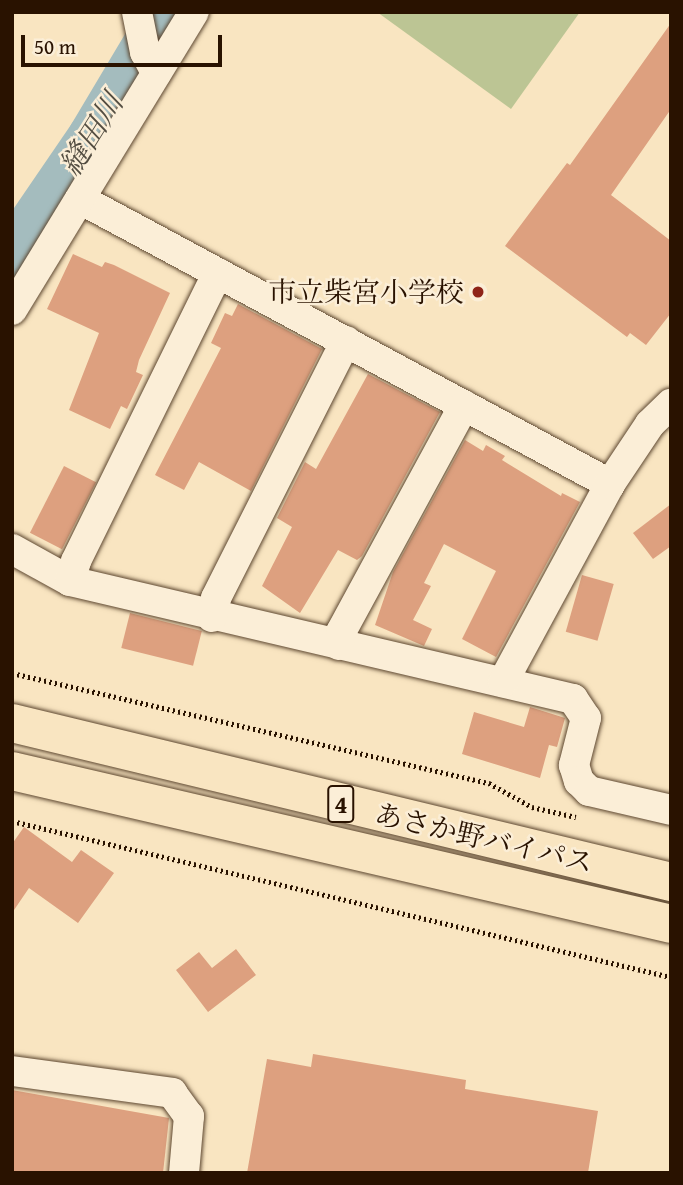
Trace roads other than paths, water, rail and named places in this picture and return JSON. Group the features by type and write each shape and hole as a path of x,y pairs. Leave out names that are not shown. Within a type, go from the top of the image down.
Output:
{"highway":[{"name":"あさか野バイパス","path":"12,723 671,882"},
{"name":"あさか野バイパス","path":"12,771 671,924"}],"street":[{"path":"137,12 145,52 156,73"},
{"path":"15,301 194,12"},
{"path":"80,199 610,484"},
{"path":"70,581 76,561 218,273"},
{"path":"212,617 216,598 345,341"},
{"path":"503,682 610,484 650,424 671,404"},
{"path":"339,645 341,632 464,405"},
{"path":"12,549 70,581 212,617 577,701 586,718 575,772 589,791 671,810"},
{"path":"12,1071 172,1093 189,1116 184,1173"}],"waterway":[{"name":"縫田川","path":"12,253 92,136 166,12"}],"place":[{"name":"市立柴宮小学校","path":"478,292"}]}
